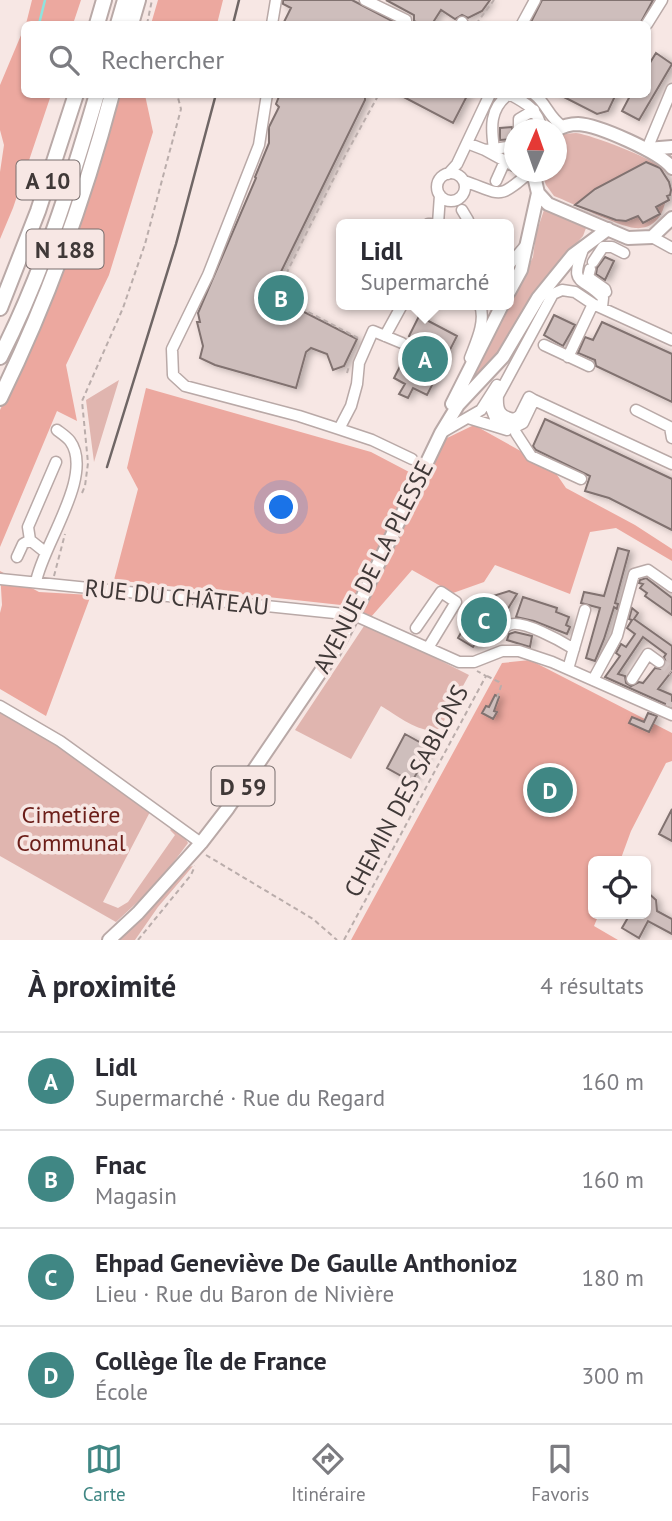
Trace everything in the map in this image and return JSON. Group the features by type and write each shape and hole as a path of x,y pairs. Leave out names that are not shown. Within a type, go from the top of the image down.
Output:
{"highway":[{"path":"98,21 104,0"},
{"path":"119,21 125,0"},
{"path":"132,21 138,0"},
{"name":"A 10","path":"0,308 38,211 75,98"},
{"name":"A 10","path":"0,357 25,302 55,222 96,98"},
{"name":"N 188","path":"0,398 34,325 66,245 111,98"}],"main road":[{"path":"567,126 591,126 647,149 668,162 672,169"},
{"path":"647,149 672,147"},
{"path":"534,182 538,193 548,204 628,238 652,237 672,218"},
{"path":"514,283 521,270 529,242 538,193"},
{"name":"AVENUE DE LA PLESSE","path":"109,940 138,914 199,846 334,652 448,420 470,391 503,357 547,287 573,255 608,229"},
{"name":"AVENUE DE LA PLESSE","path":"448,420 453,402 500,310"}],"street":[{"path":"272,21 276,0"},
{"path":"365,0 406,21"},
{"path":"524,21 535,0"},
{"path":"650,21 662,0"},
{"path":"647,149 672,89"},
{"path":"266,98 259,145 208,275 172,349 173,375 184,386 340,429 372,440 412,459"},
{"path":"439,219 448,198 463,194 456,173 488,98"},
{"path":"489,150 490,122 504,98"},
{"path":"515,98 534,110 537,119"},
{"path":"547,99 552,119"},
{"path":"519,119 534,110"},
{"path":"467,143 489,150 504,160"},
{"path":"489,150 504,148"},
{"path":"496,181 504,171"},
{"path":"456,173 494,194 502,193 519,182"},
{"path":"456,173 439,182 448,198 458,203 460,211 467,219"},
{"path":"652,237 672,248"},
{"path":"514,259 529,242"},
{"path":"568,356 603,298 581,282 578,275 577,268 586,244"},
{"path":"606,292 588,278 592,265 603,247 612,247 624,253"},
{"path":"441,433 481,410 488,401 542,303 547,287 573,286 594,297 598,305"},
{"path":"534,400 515,419 502,414 497,407 498,396 553,294 562,290 569,290 672,340"},
{"path":"386,336 399,310"},
{"path":"463,384 481,325 481,310"},
{"path":"340,429 351,407 359,363 373,331 402,343"},
{"path":"544,345 589,366"},
{"path":"488,401 495,418 513,428 523,423 534,400"},
{"path":"516,433 529,426 534,400"},
{"path":"534,400 672,464"},
{"path":"636,410 670,427 672,438"},
{"path":"468,418 516,433 531,456 581,480"},
{"path":"36,582 78,468 70,440 57,430"},
{"path":"30,540 28,527 56,462"},
{"path":"30,540 40,545 45,552"},
{"path":"17,557 23,544 30,540"},
{"path":"593,680 617,636 634,575 648,570 672,587"},
{"name":"RUE DU CHÂTEAU","path":"0,579 354,615 459,662 474,662"},
{"path":"416,628 441,592 456,602 428,648"},
{"path":"568,669 584,610"},
{"path":"427,612 443,622"},
{"path":"495,636 508,625 517,623 557,638 574,649"},
{"path":"474,662 510,650 593,680 629,688 669,711"},
{"path":"629,688 648,654 659,662"},
{"path":"0,706 60,741 163,815 199,846"}],"path":[{"path":"148,21 152,0"},
{"path":"478,21 494,0"},
{"path":"81,495 88,463 82,401 123,309 145,244 181,109 178,98"},
{"path":"359,338 295,305 279,288 377,98"},
{"path":"347,373 351,361"},
{"path":"52,584 68,525"},
{"name":"CHEMIN DES SABLONS","path":"344,940 486,676 475,670 474,662"},
{"path":"486,676 499,682 501,686 496,701"},
{"path":"138,940 191,875 199,854 199,846"},
{"path":"199,846 313,919 337,940"}],"green space":[{"path":"567,134 595,138 662,168 666,197 660,216 654,223 645,227 627,226 554,196 545,182 567,182"},
{"path":"544,210 586,228 583,236 548,275 507,346 470,385 507,310 514,310 514,296 533,257 536,234"},
{"path":"119,380 94,462 86,400"},
{"path":"366,623 469,675 440,728 426,730 381,706 351,759 295,730"},
{"name":"Cimetière Communal","path":"0,711 43,736 151,810 103,902 118,908 128,902 175,835 170,830 174,826 188,843 158,883 116,922 0,856"},
{"path":"193,866 158,907 135,940 116,940 153,906 189,867"}],"shaded area":[{"path":"32,0 81,0 74,21 27,21"},
{"path":"158,0 223,0 218,21 152,21"},
{"path":"21,35 21,98 50,98 0,239 0,172 4,145 0,130 0,85"},
{"path":"120,98 146,98 153,132 109,275 66,365 77,421 57,411 0,547 0,410 52,299"},
{"path":"146,388 371,452 411,473 425,475 445,439 474,425 553,469 566,488 635,525 672,549 672,561 616,528 590,532 570,594 495,565 484,582 453,593 412,570 371,617 341,605 114,580 138,489 127,468"},
{"path":"0,571 39,592 91,595 46,716 0,689"},
{"path":"530,660 672,733 672,761 666,763 631,831 622,856 588,856 588,919 597,919 594,926 618,940 351,940 502,663"}],"building":[{"path":"283,0 352,0 392,21 284,21 291,8 283,4"},
{"path":"386,0 490,0 482,11 468,18 462,15 455,19 441,10 434,21 414,21 414,15"},
{"path":"542,0 653,0 642,21 532,21"},
{"path":"656,53 672,64 639,120 622,111 629,98 651,98 651,61"},
{"path":"278,98 365,98 274,286 296,308 357,339 344,366 333,370 327,354 311,348 306,352 296,388 215,365 200,358 203,346 197,322 200,322 198,313 269,143 269,127 279,107 276,104"},
{"path":"406,98 466,98 453,123"},
{"path":"566,98 614,98 608,111 597,114"},
{"path":"500,128 504,128 504,140 500,140"},
{"path":"646,162 660,168 669,182 669,200 656,207 660,214 643,223 638,216 626,221 616,220 575,205 595,189"},
{"path":"605,257 614,261 605,280 596,274"},
{"path":"554,315 575,325 563,346 544,335"},
{"path":"419,316 457,336 427,395 413,388 408,398 399,394 405,384 394,378 414,339 409,336"},
{"path":"602,322 672,354 672,402 596,366 595,360 578,353 585,337 593,340"},
{"path":"545,419 672,479 672,530 609,498 585,491 590,476 536,450 533,446"},
{"path":"618,548 629,551 615,603 618,604 617,609 614,607 595,661 586,658 600,608 581,603 584,592 604,596"},
{"path":"646,578 672,598 672,615 645,596 647,593 640,588 643,584 639,583"},
{"path":"509,591 517,594 499,623 493,621 477,645 473,647 458,638 480,600"},
{"path":"523,597 557,608 556,612 569,617 566,625 570,627 567,634 516,617"},
{"path":"632,608 638,613 634,619 672,646 672,671 658,689 672,695 672,707 605,677 620,656 616,653 621,644 626,647 635,634 627,628 632,620 629,619","holes":["643,637 666,654 666,663 661,669 655,668 643,683 631,686 626,683 625,676 618,674"]},
{"path":"515,632 532,636 530,647 507,640 509,634"},
{"path":"495,695 499,697 493,719 482,713 486,706 489,707"},
{"path":"648,713 657,716 649,732 629,723 632,717 644,722"},
{"path":"405,734 430,748 412,782 387,768"},
{"path":"672,809 672,841 659,834"},
{"path":"651,896 656,900 657,911 672,919 672,934 648,921 639,938 622,928 627,919 651,919"}],"waterway":[{"path":"40,21 45,0"}],"tunnel":[{"path":"659,662 672,671"},
{"path":"670,707 672,702"}],"railway":[{"path":"234,21 239,0"},
{"path":"107,467 176,244 215,98"}],"place":[{"name":"Fnac","path":"281,298"},
{"name":"Lidl","path":"425,359"},
{"name":"Ehpad Geneviève De Gaulle Anthonioz","path":"484,620"},
{"name":"Collège Île de France","path":"550,790"}]}
